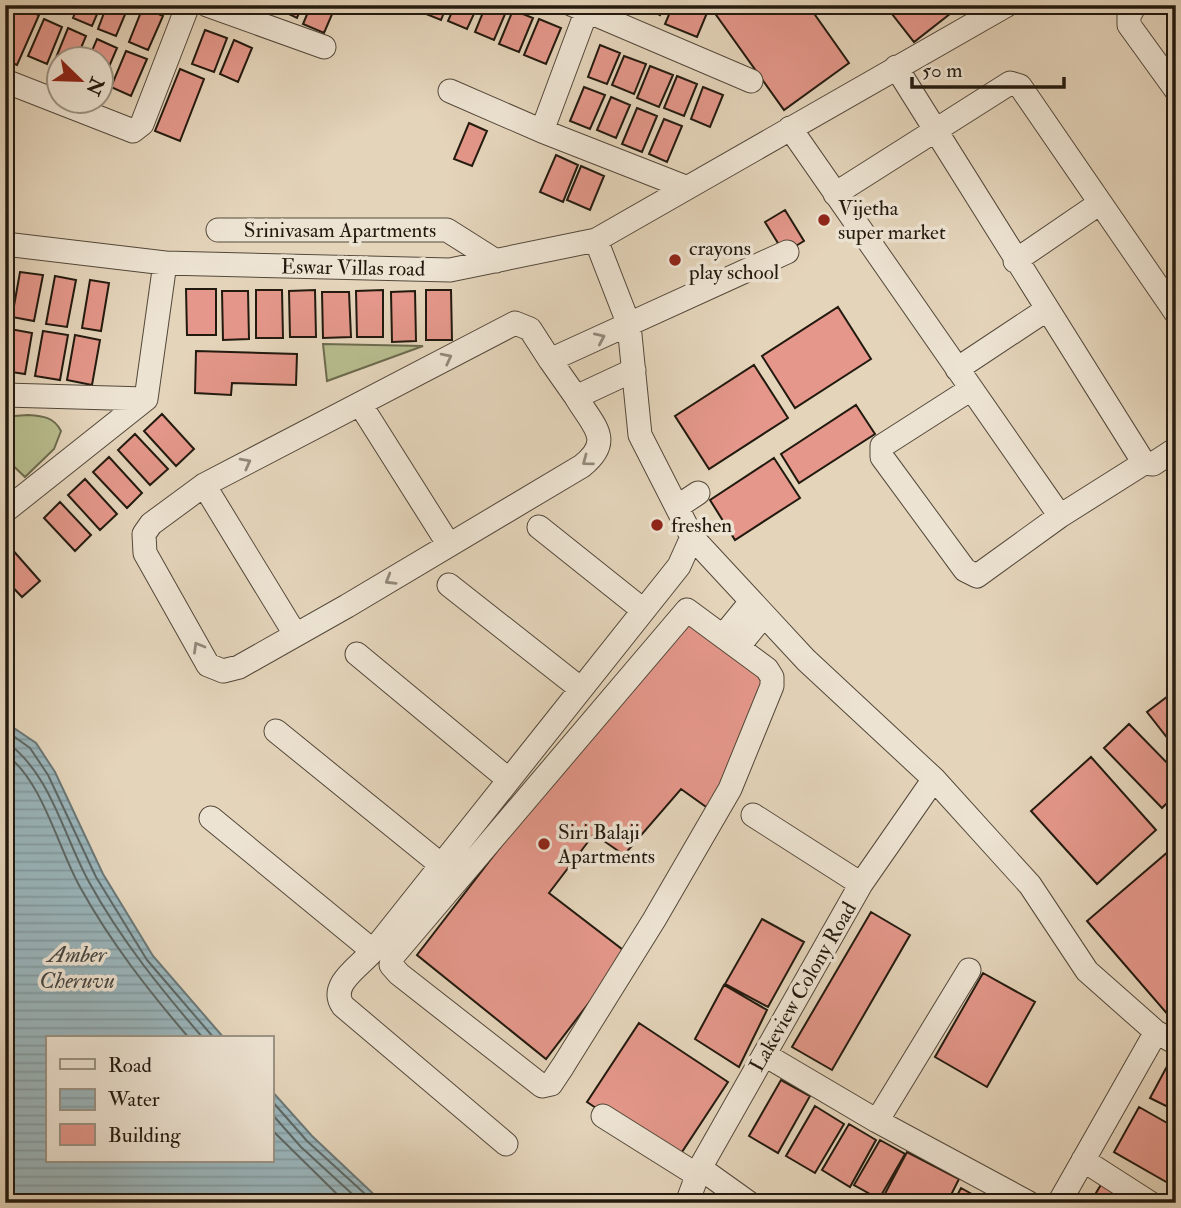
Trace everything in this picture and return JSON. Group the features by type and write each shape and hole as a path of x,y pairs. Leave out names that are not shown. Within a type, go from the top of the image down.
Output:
{"street":[{"path":"5,81 133,131 142,124 188,5"},
{"path":"207,5 324,47"},
{"name":"Eswar Villas road","path":"5,244 165,262 450,270 596,240 1007,5"},
{"path":"1135,5 1129,16 1129,25 1176,90"},
{"path":"541,131 580,8 751,81"},
{"path":"896,67 1015,261 1144,463"},
{"path":"835,194 1010,83 1020,86 1176,313"},
{"path":"450,91 541,131 685,187"},
{"path":"790,128 1060,516"},
{"path":"1015,261 1100,203"},
{"name":"Srinivasam Apartments","path":"218,230 447,230 495,261"},
{"path":"596,240 629,325 640,435 692,537 806,660 934,779 1030,885 1087,971 1166,1037 1083,1160 1059,1203"},
{"path":"550,360 787,252"},
{"path":"5,511 146,400 165,262"},
{"path":"957,369 1046,310"},
{"path":"515,323 530,329 550,360 598,435 600,446 596,455 449,545 239,667 223,671 208,665 145,553 144,534 152,524 204,485 515,323"},
{"path":"576,397 634,370"},
{"path":"971,389 881,446 882,457 965,570 977,576 1060,516 1144,463 1153,464 1176,449"},
{"path":"5,395 146,400"},
{"path":"359,404 449,545"},
{"path":"204,485 295,634"},
{"path":"677,508 698,493"},
{"path":"539,527 643,610"},
{"path":"506,1144 343,1006 338,999 339,988 373,951 582,690 679,566 692,537"},
{"path":"449,585 582,690"},
{"path":"731,642 757,609"},
{"path":"687,610 692,612 731,642 766,669 772,677 772,686 730,789 654,920 563,1066 551,1084 542,1086 399,974 391,965 393,956 679,615 687,610"},
{"path":"357,654 509,780"},
{"path":"276,731 440,864"},
{"name":"Lakeview Colony Road","path":"687,1203 699,1172 861,884 934,779"},
{"path":"753,815 861,884"},
{"path":"211,818 373,951"},
{"path":"877,1121 969,970"},
{"path":"765,1055 877,1121 1028,1203"},
{"path":"603,1115 749,1203"},
{"path":"1083,1160 1150,1203"}],"green space":[{"path":"323,344 423,346 327,381"},
{"path":"14,416 48,418 61,431 54,449 25,477 5,458 5,423"}],"water":[{"name":"Amber Cheruvu","path":"5,722 36,743 55,772 103,874 153,956 222,1036 46,1036 46,1162 273,1162 273,1092 312,1136 383,1203 5,1203"}],"building":[{"path":"11,5 39,15 17,65 5,60 5,19"},
{"path":"48,5 70,5 66,14"},
{"path":"78,5 101,5 92,26 73,18"},
{"path":"107,5 129,5 116,36 98,29"},
{"path":"277,5 302,5 297,18 276,8"},
{"path":"311,5 336,5 324,33 303,24"},
{"path":"424,5 447,5 441,20 421,12"},
{"path":"455,5 478,5 467,29 448,21"},
{"path":"486,5 508,7 494,40 475,32"},
{"path":"641,5 664,5 660,15"},
{"path":"673,5 688,5 707,13 697,37 665,24"},
{"path":"709,5 808,5 849,63 784,110"},
{"path":"885,5 952,5 955,10 914,42"},
{"path":"143,7 163,16 148,50 129,42"},
{"path":"513,10 533,18 519,52 499,44"},
{"path":"44,19 62,27 54,46 46,46 46,64 28,56"},
{"path":"539,19 561,28 546,64 524,55"},
{"path":"68,28 86,36 82,46 61,46"},
{"path":"205,30 227,38 214,72 192,64"},
{"path":"97,39 113,46 94,46"},
{"path":"234,40 252,48 238,82 220,74"},
{"path":"600,45 620,53 607,84 588,77"},
{"path":"126,51 147,59 131,96 116,89 116,75"},
{"path":"624,56 646,64 634,94 612,85"},
{"path":"650,66 673,75 659,107 637,98"},
{"path":"180,69 204,79 180,141 155,131"},
{"path":"677,76 697,84 684,116 664,108"},
{"path":"584,87 605,95 590,129 570,121"},
{"path":"703,87 723,95 710,127 691,119"},
{"path":"611,97 630,105 616,138 597,130"},
{"path":"637,108 657,116 642,152 622,144"},
{"path":"664,119 682,126 667,162 649,154"},
{"path":"469,123 487,131 472,166 454,159"},
{"path":"556,155 578,165 563,202 540,192"},
{"path":"581,166 604,176 590,210 567,200"},
{"path":"785,210 804,241 784,253 765,222"},
{"path":"20,272 43,275 34,321 12,317"},
{"path":"55,276 76,280 67,327 46,324"},
{"path":"90,280 109,283 101,331 82,328"},
{"path":"186,289 216,289 216,335 187,335"},
{"path":"256,290 282,290 283,338 256,338"},
{"path":"315,290 316,337 290,337 289,291"},
{"path":"383,290 383,337 357,337 356,291"},
{"path":"426,290 451,290 452,340 426,340"},
{"path":"222,291 248,291 249,339 223,340"},
{"path":"415,291 416,341 392,342 391,292"},
{"path":"322,292 349,292 351,337 323,338"},
{"path":"838,307 871,359 795,408 762,356"},
{"path":"10,329 32,333 25,374 5,371"},
{"path":"43,331 68,335 60,380 35,376"},
{"path":"75,335 100,340 92,385 67,380"},
{"path":"196,351 297,354 296,385 232,383 231,395 195,393"},
{"path":"754,365 788,418 709,469 675,416"},
{"path":"856,405 875,434 799,483 781,454"},
{"path":"162,414 194,449 176,466 144,431"},
{"path":"135,434 168,469 150,485 118,450"},
{"path":"109,457 142,493 127,508 93,472"},
{"path":"774,458 800,498 735,540 710,500"},
{"path":"85,479 117,514 100,530 68,495"},
{"path":"60,502 91,535 75,551 44,518"},
{"path":"10,547 40,581 22,597 5,579 5,551"},
{"name":"Siri Balaji Apartments","path":"694,619 769,679 709,809 681,789 624,855 594,834 549,893 627,953 546,1059 417,955 555,776"},
{"path":"1176,690 1176,749 1147,712"},
{"path":"1129,724 1176,772 1176,794 1162,808 1104,748"},
{"path":"1091,757 1156,830 1097,884 1031,811"},
{"path":"1176,845 1176,1024 1087,921"},
{"path":"871,912 910,935 832,1070 792,1047"},
{"path":"762,919 804,942 768,1007 725,984"},
{"path":"983,973 1035,1002 987,1087 935,1057"},
{"path":"724,985 767,1010 739,1067 695,1039"},
{"path":"639,1023 728,1082 676,1161 587,1102"},
{"path":"1172,1057 1176,1059 1176,1111 1150,1098"},
{"path":"781,1080 810,1096 778,1153 749,1136"},
{"path":"815,1106 844,1124 815,1173 786,1156"},
{"path":"1139,1107 1176,1128 1176,1169 1168,1183 1114,1152"},
{"path":"849,1124 876,1140 850,1187 822,1170"},
{"path":"880,1140 905,1154 879,1199 854,1185"},
{"path":"907,1152 959,1179 947,1203 880,1203"},
{"path":"1102,1183 1134,1203 1090,1203"},
{"path":"961,1188 988,1203 953,1203"}],"place":[{"name":"Vijetha super market","path":"824,220"},
{"name":"crayons play school","path":"675,260"},
{"name":"freshen","path":"657,525"},
{"name":"Siri Balaji Apartments","path":"544,844"}]}
